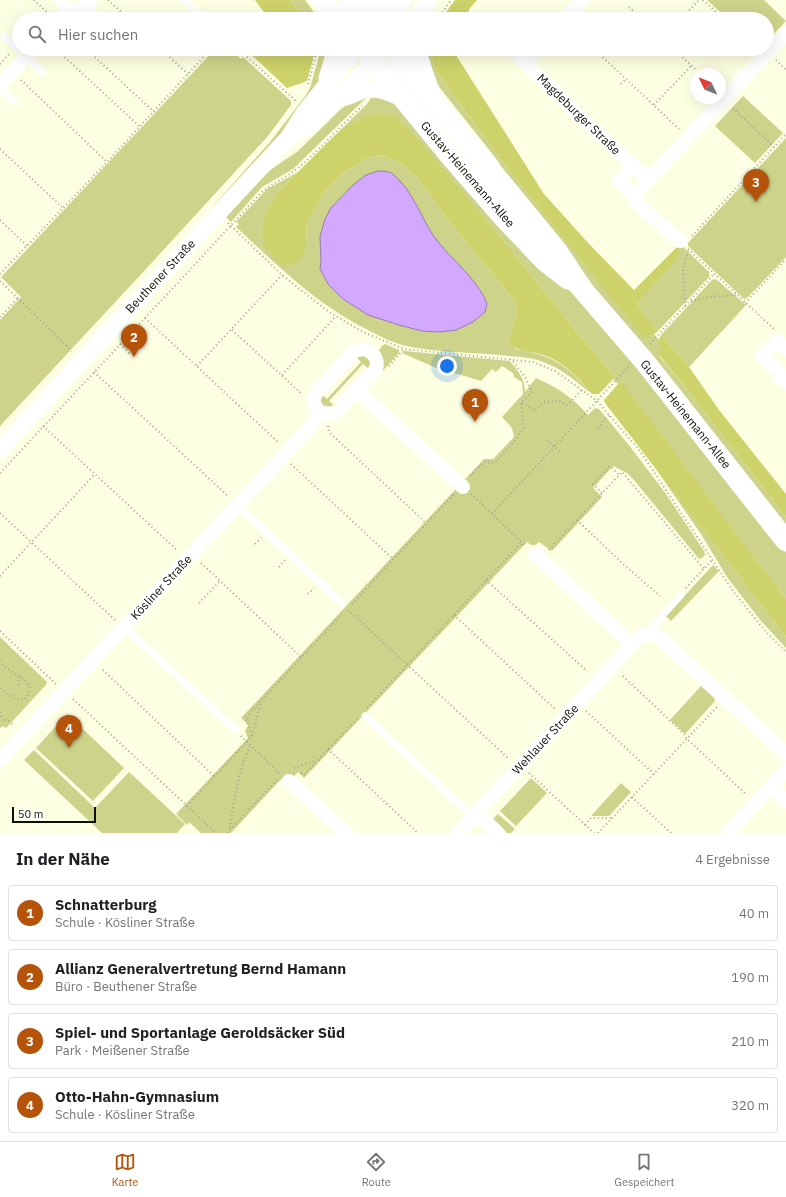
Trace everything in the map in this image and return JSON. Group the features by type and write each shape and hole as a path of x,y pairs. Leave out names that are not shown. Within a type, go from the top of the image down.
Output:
{"main road":[{"path":"321,0 332,12"},
{"path":"350,0 360,12"},
{"path":"359,0 380,3 398,0"},
{"path":"390,12 403,0"},
{"name":"Gustav-Heinemann-Allee","path":"377,56 404,99 452,158 506,220 545,261 583,290"},
{"name":"Gustav-Heinemann-Allee","path":"397,56 557,251 583,290 645,362 786,541"},
{"path":"419,56 429,84 431,98"}],"street":[{"path":"321,0 324,12"},
{"path":"571,12 582,0"},
{"path":"64,9 78,10 88,3"},
{"path":"774,46 786,33"},
{"path":"0,86 27,56"},
{"path":"322,89 330,72 333,56"},
{"name":"Beuthener Straße","path":"0,449 38,421 88,366 132,306 288,138 304,113 349,56"},
{"name":"Beuthener Straße","path":"288,138 314,121 338,99 373,56"},
{"name":"Magdeburger Straße","path":"519,56 649,180"},
{"path":"524,62 530,56"},
{"path":"726,97 764,56"},
{"path":"338,99 350,96 365,89 383,91 404,99"},
{"path":"634,195 719,104"},
{"path":"633,165 619,181 634,195 639,205 684,245"},
{"path":"781,345 762,356 784,372"},
{"path":"360,349 366,349 375,356 377,366 357,390 336,412 330,414 321,413 316,408 314,401 316,393 352,353 360,349"},
{"path":"357,390 460,489"},
{"name":"Kösliner Straße","path":"0,760 285,454 321,413"},
{"path":"537,557 632,644"},
{"path":"649,634 654,634 659,637 783,751 786,756"},
{"name":"Wehlauer Straße","path":"458,833 632,644 643,635 649,634"},
{"path":"728,833 786,770"},
{"path":"291,773 346,833"},
{"path":"771,787 786,801"},
{"path":"475,815 498,833"}],"lane":[{"path":"184,0 197,12"},
{"path":"88,3 94,12"},
{"path":"4,36 12,41"},
{"path":"32,56 44,73"},
{"path":"0,86 14,101"},
{"path":"237,505 345,606"},
{"path":"649,634 651,628 681,595"},
{"path":"124,627 236,730"},
{"path":"365,716 475,815"}],"path":[{"path":"34,0 46,12"},
{"path":"108,0 121,12"},
{"path":"428,12 451,0"},
{"path":"688,12 699,0"},
{"path":"703,0 716,12"},
{"path":"629,7 634,12"},
{"path":"64,56 139,126"},
{"path":"94,56 154,112"},
{"path":"169,56 188,74"},
{"path":"0,274 107,162 139,126 154,112 205,56"},
{"path":"246,56 297,102"},
{"path":"601,56 688,138"},
{"path":"682,56 695,68"},
{"path":"0,61 107,162"},
{"path":"654,105 692,65"},
{"path":"621,84 626,79"},
{"path":"0,473 38,421 88,366 120,344 266,187 288,175 300,166 366,102 370,96 370,89"},
{"path":"726,99 731,106 774,147"},
{"path":"685,307 683,272 684,245 786,134"},
{"path":"0,149 63,208"},
{"path":"0,220 27,246"},
{"path":"230,225 282,275 329,312 363,332 404,349 534,362 565,377 597,401 640,452 712,560 751,614 786,652"},
{"path":"684,245 776,331 781,345"},
{"path":"745,303 786,260"},
{"path":"660,333 714,274"},
{"path":"197,366 282,275"},
{"path":"0,281 88,366 237,505"},
{"path":"689,302 709,297 736,295"},
{"path":"0,317 18,298"},
{"path":"132,306 197,366 393,559"},
{"path":"282,375 336,316"},
{"path":"232,330 311,403 314,401"},
{"path":"120,344 130,354"},
{"path":"511,360 525,377 532,392 521,403"},
{"path":"521,403 535,411 544,402 558,400 567,405 582,390"},
{"path":"492,514 605,392"},
{"path":"252,736 249,726 244,719 345,606 393,559 484,462 495,463 516,439 524,428 521,403"},
{"path":"598,428 610,415"},
{"path":"38,421 95,474 189,557 220,581 301,657"},
{"path":"329,432 426,523"},
{"path":"547,440 562,454"},
{"path":"602,493 593,484 610,466 619,475"},
{"path":"460,489 492,514 537,557 577,520 622,472 704,569"},
{"path":"0,576 95,474"},
{"path":"0,513 124,627"},
{"path":"577,520 616,558 660,596"},
{"path":"367,708 522,542"},
{"path":"681,595 712,560"},
{"path":"486,580 587,671"},
{"path":"199,603 220,581"},
{"path":"345,606 509,760 524,768 594,833"},
{"path":"454,615 565,718"},
{"path":"0,631 216,833"},
{"path":"0,661 7,669 25,680 29,687 29,695 26,698 19,700 0,689"},
{"path":"104,670 214,776"},
{"path":"623,676 685,734 687,739 756,803"},
{"path":"19,685 18,682 20,677"},
{"path":"598,833 725,698"},
{"path":"187,806 252,736 261,700"},
{"path":"578,704 654,774"},
{"path":"0,712 4,721 8,719 12,724"},
{"path":"291,773 304,775 357,719"},
{"path":"227,833 281,775 245,742"},
{"path":"230,830 237,782 241,766 250,746"},
{"path":"328,749 418,833"},
{"path":"291,773 318,760"},
{"path":"632,797 671,833"},
{"path":"585,825 592,818 613,818"}],"green space":[{"path":"255,0 290,0 299,12 264,12"},
{"path":"290,0 305,0 314,12 299,12"},
{"path":"455,0 477,0 468,12 446,12"},
{"path":"707,0 764,0 786,21 774,34 774,12 720,12"},
{"path":"208,56 238,56 241,59 243,57 291,101 291,105 268,136 0,426 0,320 21,297 1,277"},
{"path":"253,56 314,56 307,81 287,88"},
{"path":"319,56 328,56 317,86 273,144 218,209 214,205 270,142 310,88"},
{"path":"424,56 433,56 439,75 508,169 644,337 654,334 659,340 659,356 683,384 786,517 786,528 509,181 498,161 440,88 430,73"},
{"path":"433,56 457,56 544,194 590,245 634,290 680,244 677,258 637,303 658,331 644,338 508,169 439,75 433,62"},
{"path":"374,94 389,98 557,278 593,314 726,473 786,552 786,599 623,385 618,384 613,379 613,375 504,241 401,121 325,145 366,105"},
{"path":"743,96 783,133 755,163 715,126"},
{"path":"367,97 293,169 262,187 231,222 224,215 266,173 298,151 341,109 352,100"},
{"path":"381,114 394,115 410,130 504,241 613,375 613,379 599,394 592,394 576,376 556,361 540,354 521,350 510,345 509,339 517,314 515,301 447,219 418,178 399,162 381,155 366,158 342,174 322,195 307,223 304,254 295,264 284,266 267,250 262,234 265,215 277,193 344,128 366,117"},
{"path":"786,138 786,257 747,298 744,299 688,246 688,243"},
{"path":"381,155 399,162 418,178 447,219 515,301 517,314 509,339 516,349 550,358 559,363 575,376 592,394 561,371 535,359 419,348 401,345 383,338 333,310 299,284 236,227 239,224 236,222 267,189 298,172 277,193 306,242 307,223 322,195 342,174 366,158"},
{"path":"680,244 709,272 709,277 658,331 637,303"},
{"path":"716,279 746,305 689,367 661,335 712,280"},
{"path":"661,335 689,367 719,410 786,494 786,517 659,355 659,340"},
{"path":"385,344 399,350 399,353 379,375 378,351"},
{"path":"404,351 510,361 522,379 525,392 536,378 551,385 564,394 588,415 595,408 599,409 666,494 704,551 705,555 699,559 633,479 627,473 613,466 593,488 602,497 552,551 539,542 535,545 531,545 527,542 304,778 298,772 292,778 286,774 231,833 201,833 189,822 187,825 176,814 248,738 245,731 248,725 241,718 484,459 493,459 514,437 512,428 502,417 523,394 522,382 514,377 513,373 502,366 496,372 492,369 481,381 434,367 402,353"},
{"path":"363,353 371,361 369,369 363,364 329,401 335,406 324,408 319,400 321,394 327,399 361,362 356,357"},
{"path":"618,384 623,384 786,599 786,637 605,403 604,400"},
{"path":"651,462 786,637 786,648 761,621 727,577 701,534"},
{"path":"713,565 719,571 671,621 666,616"},
{"path":"0,637 47,682 6,728 3,726 0,728"},
{"path":"701,686 714,698 715,701 685,734 670,720"},
{"path":"67,714 124,768 93,801 36,748"},
{"path":"34,750 95,808 129,772 185,824 177,833 102,833 24,760"},
{"path":"531,778 547,793 516,826 500,811"},
{"path":"621,783 631,792 609,816 591,816"},
{"path":"498,814 515,829 511,833 507,833 493,819"}],"shaded area":[{"path":"378,171 391,173 401,182 411,196 437,241 477,285 483,294 487,304 485,312 473,322 456,330 440,332 422,331 399,325 368,315 343,299 328,284 320,269 320,237 325,219 331,208 352,186 366,175"}],"place":[{"name":"Spiel- und Sportanlage Geroldsäcker Süd","path":"756,202"},
{"name":"Allianz Generalvertretung Bernd Hamann","path":"134,357"},
{"name":"Schnatterburg","path":"475,422"},
{"name":"Otto-Hahn-Gymnasium","path":"69,748"}]}
